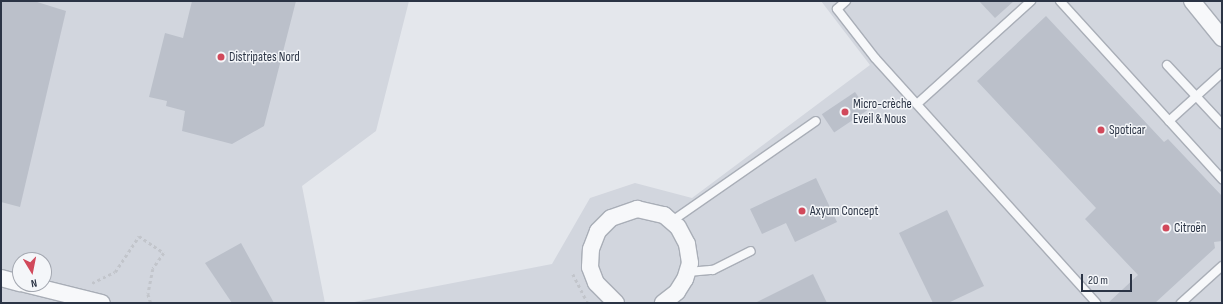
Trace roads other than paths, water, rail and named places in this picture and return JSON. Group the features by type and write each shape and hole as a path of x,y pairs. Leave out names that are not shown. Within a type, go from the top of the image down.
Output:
{"street":[{"path":"1179,1 1195,7 1222,38"},
{"path":"616,303 600,290 590,267 591,249 598,231 611,218 632,209 656,212 672,221 687,244 688,272 682,286 667,301"},
{"path":"1,278 12,281"},
{"path":"52,290 102,303"}],"lane":[{"path":"846,1 837,9 917,104 1096,303"},
{"path":"917,104 1031,1"},
{"path":"1060,1 1222,179"},
{"path":"1167,65 1222,124"},
{"path":"1169,121 1222,72"},
{"path":"672,221 816,121"},
{"path":"688,272 713,270 752,251"},
{"path":"1187,301 1222,266"}],"place":[{"name":"Distripates Nord","path":"221,57"},
{"name":"Micro-crèche Eveil & Nous","path":"845,112"},
{"name":"Spoticar","path":"1101,130"},
{"name":"Axyum Concept","path":"802,211"},
{"name":"Citroën","path":"1166,228"}]}
